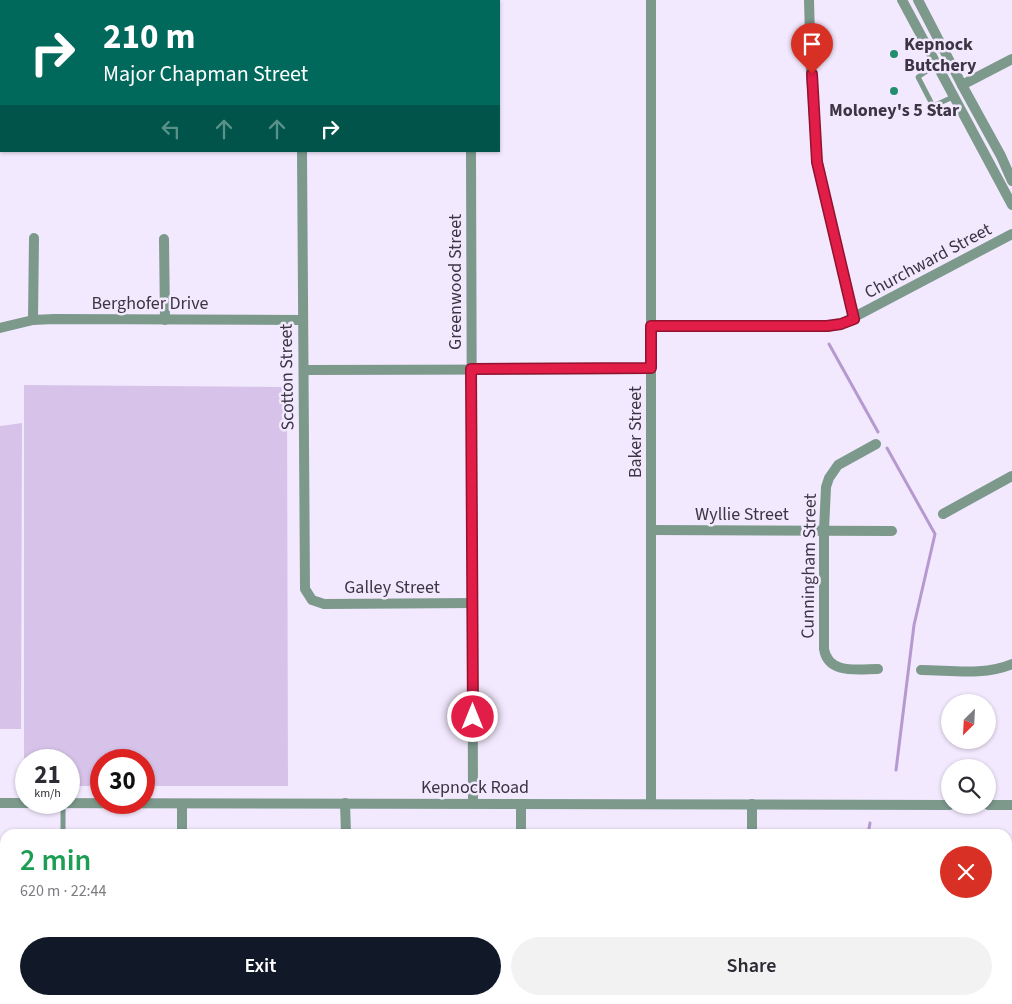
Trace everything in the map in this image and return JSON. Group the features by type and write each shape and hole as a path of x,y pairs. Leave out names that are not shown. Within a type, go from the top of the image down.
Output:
{"street":[{"name":"Baker Street","path":"651,0 651,803"},
{"path":"809,0 817,162 854,319"},
{"path":"902,0 1012,205"},
{"path":"918,0 1001,156 1012,181"},
{"path":"962,85 1012,59"},
{"name":"Scotton Street","path":"302,152 305,583 307,595 312,600"},
{"name":"Greenwood Street","path":"471,152 473,804"},
{"name":"Churchward Street","path":"651,326 827,326 841,324 854,319 1012,234"},
{"path":"33,320 34,238"},
{"path":"164,239 165,320"},
{"name":"Berghofer Drive","path":"0,328 33,320 302,320"},
{"path":"304,370 651,368"},
{"name":"Cunningham Street","path":"876,444 824,476 824,649 829,667 878,669"},
{"path":"943,514 1012,476"},
{"name":"Wyllie Street","path":"651,530 892,531"},
{"name":"Galley Street","path":"312,600 318,603 330,604 473,603"},
{"path":"921,670 985,671 999,669 1012,664"},
{"name":"Kepnock Road","path":"0,803 15,803"},
{"name":"Kepnock Road","path":"80,803 941,804"},
{"path":"345,803 346,829"},
{"path":"182,804 182,829"},
{"path":"521,804 521,829"},
{"path":"752,804 752,829"},
{"path":"996,804 1012,805"}],"lane":[{"path":"936,65 918,77 933,106 953,97"},
{"path":"63,814 63,829"}],"shaded area":[{"path":"24,385 287,387 288,786 155,786 155,749 90,749 90,786 80,786 80,749 24,749"},
{"path":"22,423 21,729 0,729 0,426"}],"waterway":[{"path":"829,344 878,432"},
{"path":"887,448 935,534 914,625 896,770"},
{"path":"869,829 870,823"}],"place":[{"name":"Kepnock Butchery","path":"894,54"},
{"name":"Moloney's 5 Star","path":"894,91"}],"route":[{"path":"473,717 471,369 651,368 651,326 827,326 841,324 854,319 817,162 812,74"}]}
